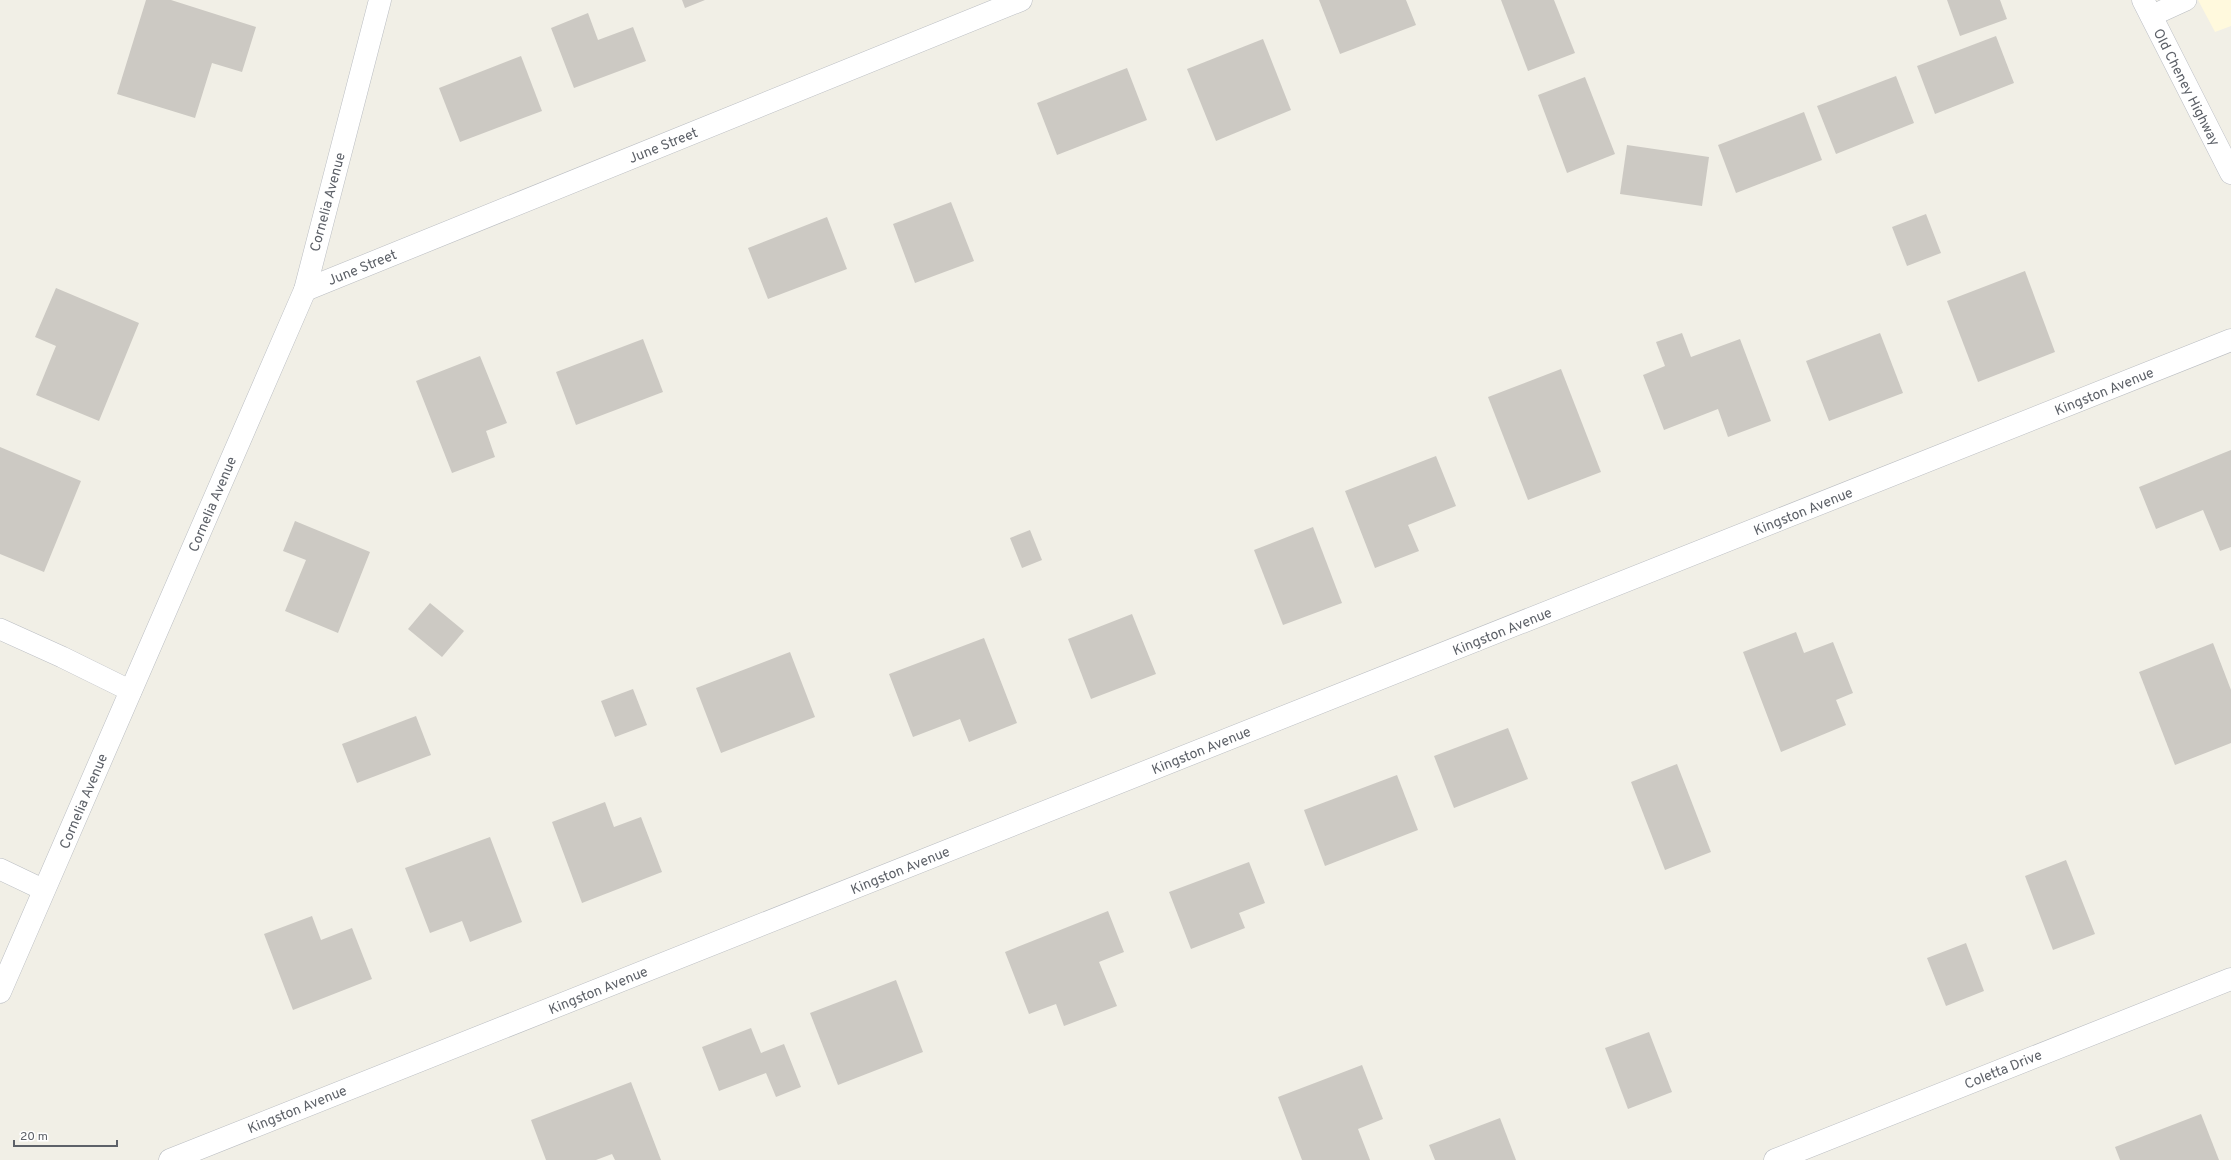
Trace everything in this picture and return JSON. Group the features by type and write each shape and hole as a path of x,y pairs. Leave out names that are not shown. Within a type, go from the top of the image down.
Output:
{"street":[{"name":"Cornelia Avenue","path":"0,992 305,290 380,0"},
{"name":"June Street","path":"305,290 1021,0"},
{"name":"Old Cheney Highway","path":"2147,8 2231,173"},
{"name":"Kingston Avenue","path":"170,1160 2231,340"},
{"name":"Coletta Drive","path":"1775,1160 2231,979"}],"lane":[{"path":"2147,8 2186,0"},
{"path":"0,629 131,691"},
{"path":"0,869 44,890"}],"shaded area":[{"path":"2198,0 2231,0 2231,26 2215,32"}],"building":[{"path":"146,0 171,0 256,27 242,72 212,63 195,118 117,94"},
{"path":"682,0 705,0 685,8"},
{"path":"1319,0 1406,0 1416,25 1340,54"},
{"path":"1501,0 1554,0 1575,53 1528,71"},
{"path":"1947,0 2000,0 2007,19 1960,36"},
{"path":"588,13 598,40 633,27 646,61 574,88 551,28"},
{"path":"1996,36 2014,83 1935,114 1917,66"},
{"path":"1263,39 1291,110 1216,141 1187,69"},
{"path":"521,56 542,111 460,142 439,88"},
{"path":"1127,68 1147,120 1057,155 1037,103"},
{"path":"1896,76 1914,123 1836,154 1817,106"},
{"path":"1585,77 1615,154 1567,173 1538,95"},
{"path":"1804,112 1822,160 1736,193 1718,145"},
{"path":"1627,145 1709,157 1702,206 1620,194"},
{"path":"951,202 974,261 915,283 893,224"},
{"path":"1926,214 1941,253 1907,266 1892,227"},
{"path":"827,217 847,269 768,299 748,248"},
{"path":"2025,271 2055,352 1978,382 1947,301"},
{"path":"56,288 139,323 99,421 36,395 56,346 35,337"},
{"path":"1682,333 1691,357 1740,339 1771,421 1728,437 1718,409 1664,430 1643,375 1665,366 1656,342"},
{"path":"1880,333 1903,393 1829,421 1806,361"},
{"path":"643,339 663,392 576,425 556,372"},
{"path":"480,356 507,423 486,431 495,457 452,473 416,381"},
{"path":"1561,369 1601,472 1528,500 1488,397"},
{"path":"0,447 81,481 44,572 0,554"},
{"path":"2231,450 2231,547 2220,551 2203,510 2156,529 2139,487"},
{"path":"1436,456 1456,506 1408,525 1419,551 1375,568 1345,491"},
{"path":"295,521 370,552 338,633 285,611 306,560 283,551"},
{"path":"1313,527 1342,603 1283,625 1254,550"},
{"path":"1030,530 1042,560 1022,568 1010,538"},
{"path":"430,603 464,631 442,657 408,629"},
{"path":"1132,614 1156,674 1091,699 1068,639"},
{"path":"1796,632 1804,653 1833,642 1853,693 1836,700 1846,725 1781,752 1743,652"},
{"path":"984,638 1017,723 969,742 960,719 913,737 889,674"},
{"path":"2213,643 2231,690 2231,743 2175,765 2139,672"},
{"path":"790,652 815,717 721,753 696,688"},
{"path":"633,689 647,725 615,737 601,701"},
{"path":"416,716 431,755 357,783 342,744"},
{"path":"1508,728 1528,779 1454,808 1434,756"},
{"path":"1677,764 1711,852 1665,870 1631,782"},
{"path":"1397,775 1418,830 1325,866 1304,810"},
{"path":"605,802 614,827 641,817 662,872 582,903 552,822"},
{"path":"490,837 522,922 470,942 462,921 430,933 405,868"},
{"path":"2066,860 2095,934 2053,950 2025,876"},
{"path":"1249,862 1265,903 1239,913 1245,928 1191,949 1169,892"},
{"path":"1108,911 1124,952 1099,962 1117,1006 1064,1026 1056,1004 1029,1014 1005,952"},
{"path":"312,916 321,940 352,928 372,979 293,1010 264,934"},
{"path":"1966,943 1984,991 1946,1006 1927,958"},
{"path":"896,980 923,1052 838,1085 810,1013"},
{"path":"751,1028 761,1053 784,1044 801,1087 776,1097 766,1073 719,1091 702,1047"},
{"path":"1649,1032 1672,1092 1628,1109 1605,1048"},
{"path":"1362,1065 1383,1119 1358,1129 1370,1160 1302,1160 1278,1097"},
{"path":"631,1082 661,1160 615,1160 612,1154 596,1160 546,1160 531,1120"},
{"path":"2201,1114 2219,1160 2120,1160 2115,1147"},
{"path":"1500,1118 1516,1160 1435,1160 1429,1145"}]}
